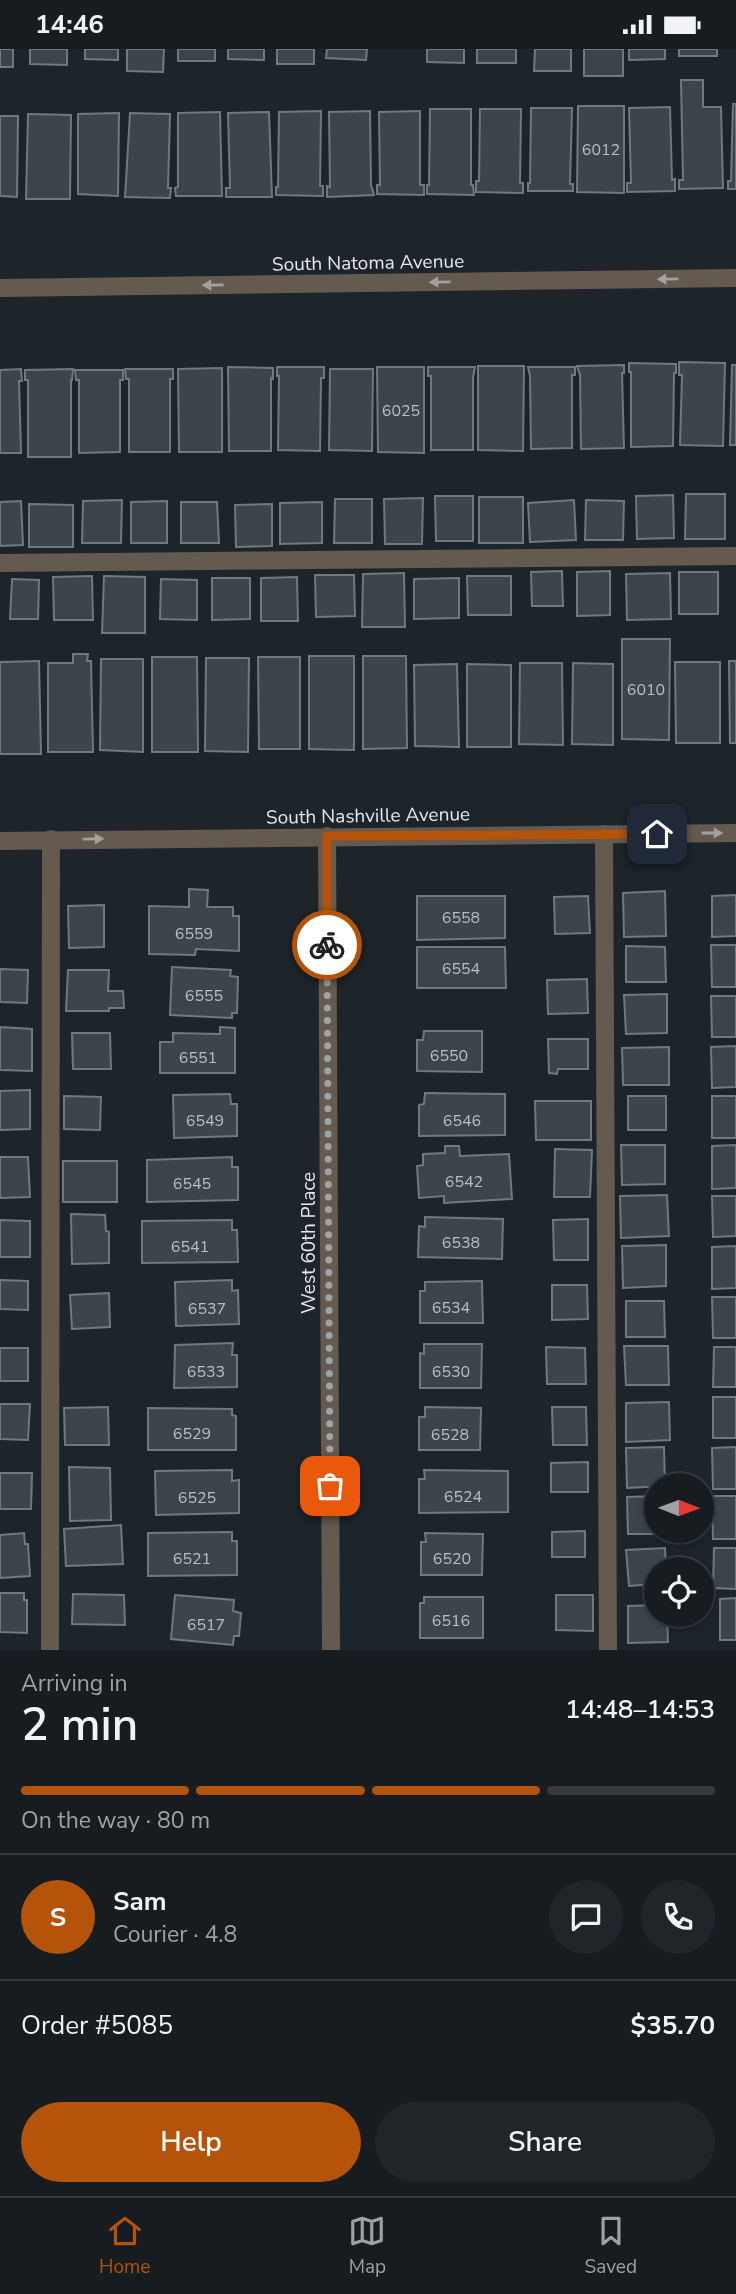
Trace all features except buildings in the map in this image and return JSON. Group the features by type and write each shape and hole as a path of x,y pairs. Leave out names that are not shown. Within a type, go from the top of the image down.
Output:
{"street":[{"name":"South Natoma Avenue","path":"0,288 736,278"},
{"path":"0,563 736,556"},
{"name":"South Nashville Avenue","path":"0,841 736,833"},
{"path":"604,834 608,1650"},
{"name":"West 60th Place","path":"327,836 331,1650"},
{"path":"50,1650 51,839"}],"way so far":[{"path":"327,945 330,1486"}],"route":[{"path":"327,945 327,836 657,834"}]}
